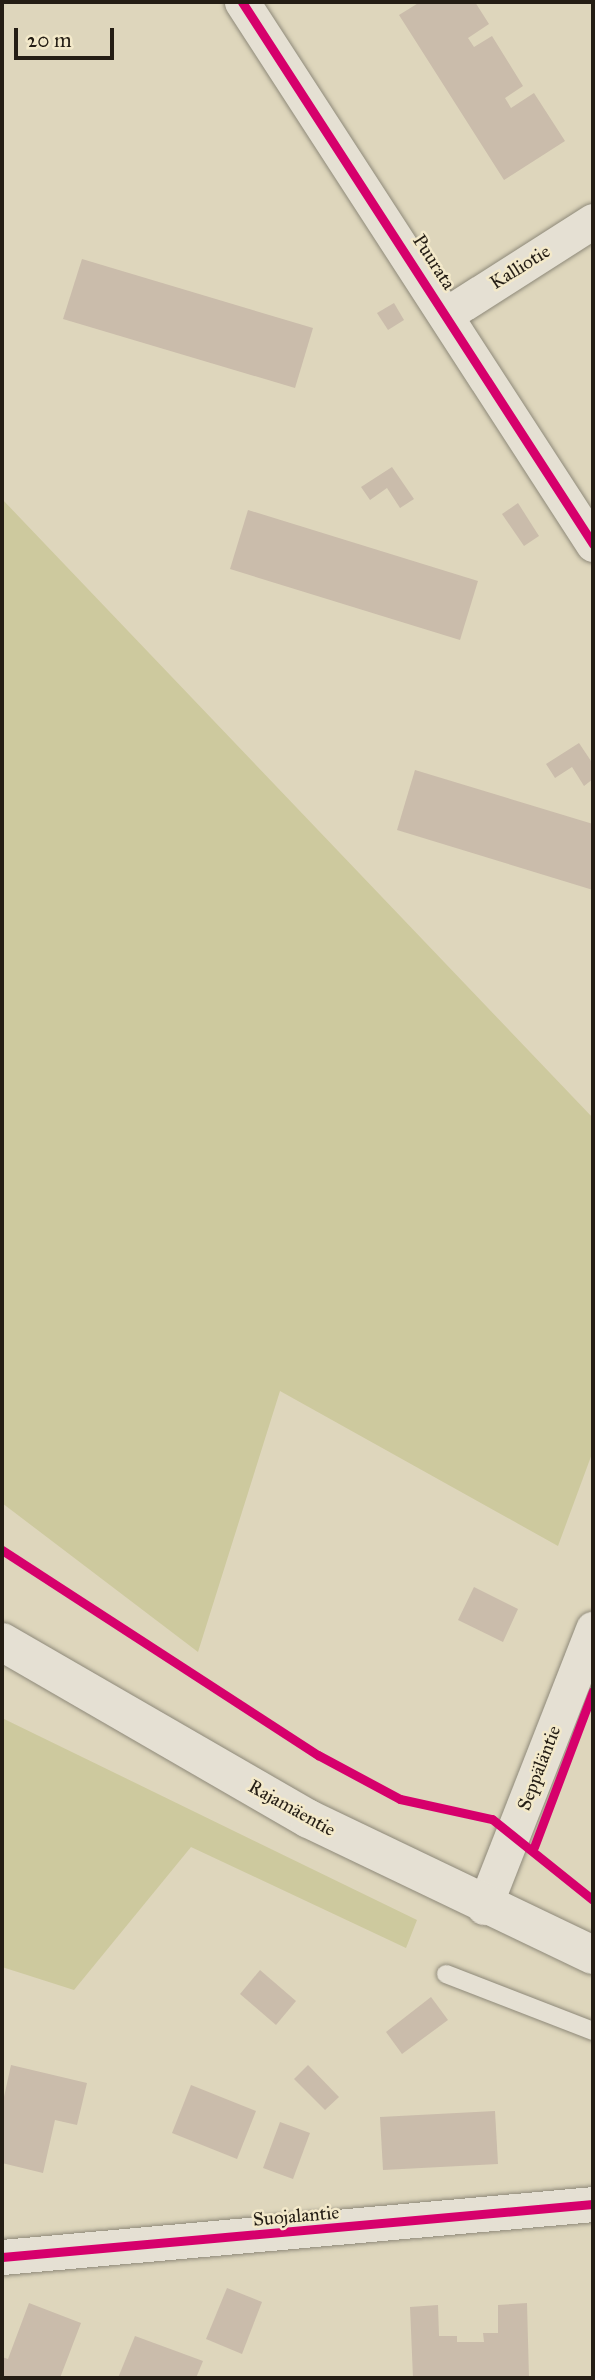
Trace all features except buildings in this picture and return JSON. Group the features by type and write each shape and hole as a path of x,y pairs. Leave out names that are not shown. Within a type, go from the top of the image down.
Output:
{"main road":[{"name":"Rajamäentie","path":"2,1642 309,1819 484,1907 593,1955"}],"street":[{"name":"Puurata","path":"242,2 447,314 593,544"},
{"name":"Kalliotie","path":"447,314 593,221"},
{"name":"Seppäläntie","path":"484,1907 593,1629"},
{"name":"Suojalantie","path":"2,2258 593,2204"}],"lane":[{"path":"446,1974 593,2031"}],"shaded area":[{"path":"2,499 593,1118 593,1451 558,1546 280,1391 198,1652 2,1503"},
{"path":"2,1718 417,1920 406,1948 191,1847 74,1990 2,1967"}],"cycle path":[{"path":"242,2 593,544"},
{"path":"2,1550 318,1755 400,1799 492,1819 593,1900"},
{"path":"534,1847 593,1691"},
{"path":"2,2257 593,2204"}]}
